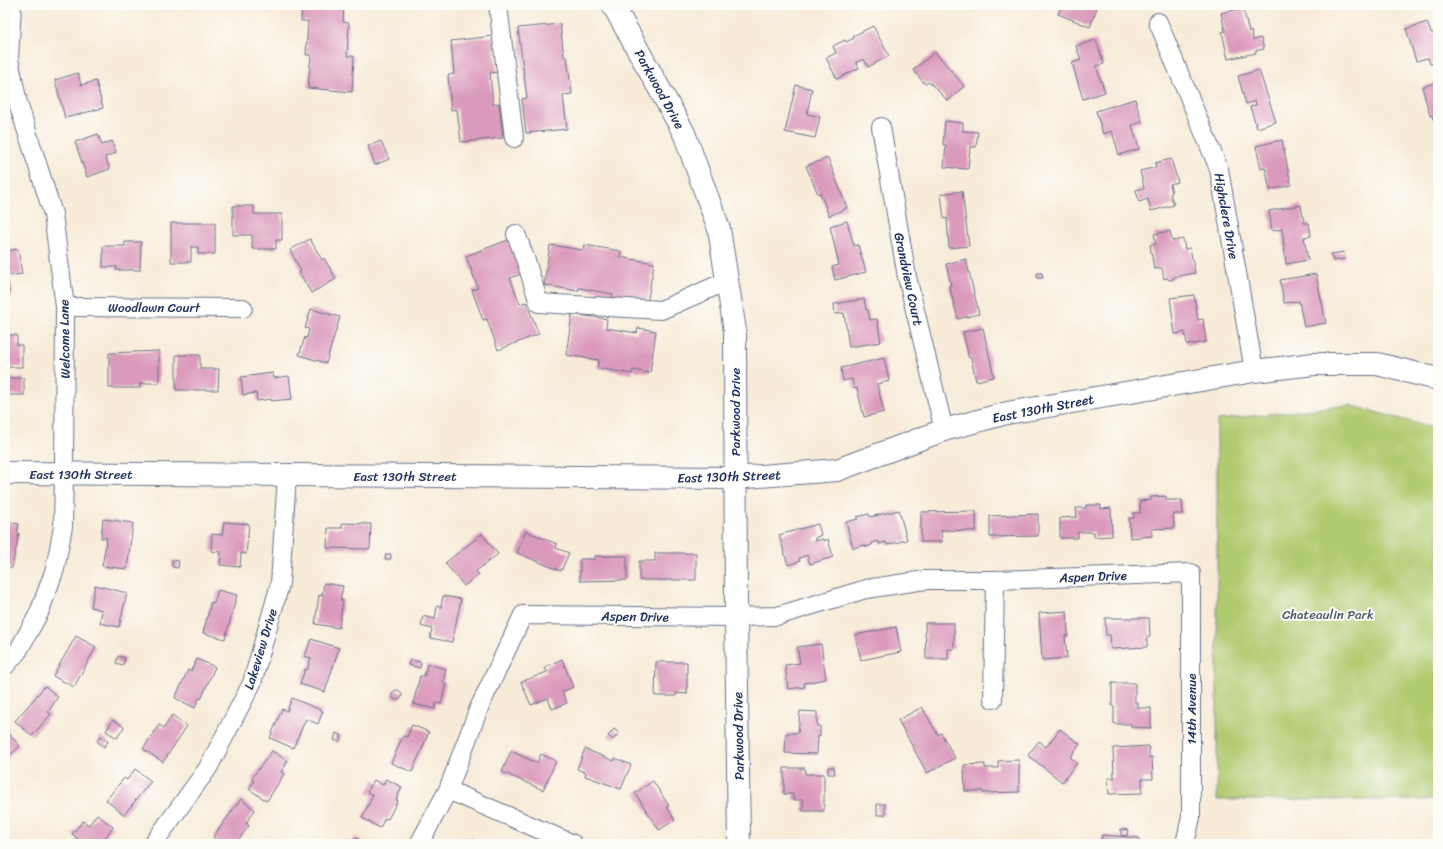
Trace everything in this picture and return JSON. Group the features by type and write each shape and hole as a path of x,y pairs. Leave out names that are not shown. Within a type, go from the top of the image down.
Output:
{"street":[{"name":"Welcome Lane","path":"5,666 18,651 39,613 55,570 62,527 64,474 65,307 53,214 18,103 7,59 12,5"},
{"path":"498,5 514,138"},
{"name":"Parkwood Drive","path":"613,5 684,133 719,229 735,331 736,618 739,844"},
{"name":"Highclere Drive","path":"1158,22 1219,169 1254,372"},
{"name":"Grandview Court","path":"880,128 907,276 944,430"},
{"path":"516,234 526,260 539,303 661,310 727,281"},
{"name":"Woodlawn Court","path":"65,307 243,308"},
{"name":"East 130th Street","path":"5,473 735,478 837,470 944,430 1007,413 1254,372 1314,364 1377,364 1438,379"},
{"name":"Lakeview Drive","path":"153,844 208,768 252,683 280,584 287,475"},
{"name":"Aspen Drive","path":"419,844 448,790 479,708 523,615 736,618 777,616 866,589 925,580 995,580 1190,573"},
{"name":"14th Avenue","path":"1185,844 1191,817 1190,573"},
{"path":"993,699 995,580"},
{"path":"448,790 573,844"}],"green space":[{"name":"Chateaulin Park","path":"1349,405 1438,429 1438,800 1217,800 1217,420"}],"building":[{"path":"302,5 344,5 343,22 349,23 347,56 354,56 352,92 308,88 311,55 306,55 308,21 301,21"},
{"path":"1062,5 1098,5 1090,27 1058,14"},
{"path":"1243,8 1249,32 1251,31 1253,40 1261,38 1264,49 1255,51 1256,53 1228,59 1222,32 1225,31 1221,13"},
{"path":"1427,22 1431,33 1438,31 1438,62 1430,64 1428,58 1416,61 1406,29"},
{"path":"560,24 564,57 567,57 572,94 563,95 567,129 526,133 522,99 527,98 518,28"},
{"path":"873,26 889,56 868,67 864,59 856,62 859,68 837,79 826,58 836,53 833,46 845,40 846,42 854,38 853,36"},
{"path":"493,36 497,72 490,73 493,104 499,103 503,138 461,142 457,109 451,110 448,75 454,74 451,41"},
{"path":"1096,40 1104,64 1096,66 1105,92 1083,99 1072,63 1081,60 1076,46"},
{"path":"935,52 964,86 948,101 929,82 925,84 913,70"},
{"path":"1259,70 1276,122 1257,128 1250,107 1256,105 1255,101 1246,104 1238,76"},
{"path":"78,73 81,85 96,81 103,108 65,118 55,80"},
{"path":"1438,82 1438,118 1433,119 1432,115 1430,116 1422,87"},
{"path":"796,85 812,89 807,114 820,117 815,138 785,132"},
{"path":"1135,99 1142,122 1132,125 1139,149 1119,155 1112,131 1103,134 1096,111"},
{"path":"945,121 963,123 963,131 978,132 976,147 970,147 968,169 944,167 946,145 943,145"},
{"path":"98,134 102,145 112,141 116,153 105,157 110,169 87,177 75,142"},
{"path":"1282,140 1291,185 1270,190 1265,168 1261,169 1256,146"},
{"path":"381,141 389,159 375,165 368,146"},
{"path":"828,158 847,208 829,216 820,193 818,194 806,166"},
{"path":"1171,159 1178,182 1170,184 1172,193 1170,194 1174,205 1151,211 1148,199 1139,202 1136,190 1144,188 1140,171 1156,167 1155,163"},
{"path":"962,191 969,246 949,248 947,218 944,219 941,194"},
{"path":"1301,205 1304,223 1309,223 1311,236 1304,237 1308,260 1286,264 1282,229 1272,231 1269,211"},
{"path":"233,206 254,206 254,214 282,214 282,240 276,240 276,249 252,249 252,235 233,235"},
{"path":"847,221 854,246 858,245 866,272 835,280 832,267 839,265 830,226"},
{"path":"171,223 215,223 215,254 198,254 198,247 191,247 191,262 171,262"},
{"path":"1170,231 1172,241 1183,239 1185,249 1190,248 1195,273 1174,277 1173,279 1169,280 1167,278 1164,279 1162,268 1154,269 1150,245 1156,244 1154,234"},
{"path":"310,239 322,260 324,258 336,279 311,293 299,272 301,271 290,250"},
{"path":"508,240 521,274 510,278 520,304 526,302 539,334 498,350 487,319 483,320 472,290 478,288 466,256"},
{"path":"125,242 141,242 140,270 116,270 117,267 103,267 103,246 125,246"},
{"path":"550,245 583,250 584,245 621,251 620,257 654,263 647,304 612,298 613,294 579,288 578,291 544,285"},
{"path":"18,249 22,274 7,276 10,294 5,295 5,251"},
{"path":"1344,252 1345,259 1333,261 1331,254"},
{"path":"966,259 979,314 958,319 949,286 951,285 946,264"},
{"path":"1037,273 1042,273 1043,278 1037,278"},
{"path":"1316,274 1326,323 1304,327 1299,301 1284,303 1280,280"},
{"path":"1194,295 1198,320 1203,319 1206,342 1187,345 1185,332 1175,334 1170,298"},
{"path":"864,299 870,320 877,319 881,342 849,347 844,313 835,314 834,304"},
{"path":"311,309 340,317 326,363 299,355 305,337 307,338 309,329 305,328"},
{"path":"572,314 607,319 606,328 637,333 638,328 656,331 650,373 633,370 632,374 597,368 599,360 566,355"},
{"path":"983,328 994,377 976,381 963,332"},
{"path":"5,335 17,335 17,345 22,345 22,367 5,367"},
{"path":"159,351 159,383 140,383 140,388 109,388 109,353"},
{"path":"176,355 200,355 200,369 219,369 218,390 176,390"},
{"path":"884,358 889,381 877,384 884,412 864,417 857,388 854,389 852,379 843,381 841,368"},
{"path":"273,373 274,378 289,376 292,399 257,401 256,393 243,395 241,377"},
{"path":"5,378 24,378 24,395 5,395"},
{"path":"1166,496 1166,500 1182,500 1183,514 1173,514 1174,528 1152,529 1152,536 1130,538 1129,518 1134,518 1133,513 1140,513 1140,501 1151,500 1151,497"},
{"path":"1086,505 1101,505 1101,509 1111,508 1112,536 1094,537 1094,532 1078,532 1078,538 1060,538 1060,518 1077,517 1076,508 1086,508"},
{"path":"899,510 907,540 887,545 886,542 879,544 879,541 866,547 865,545 853,548 846,522 869,514 870,517"},
{"path":"976,511 976,531 941,530 942,542 921,542 921,512"},
{"path":"1038,514 1038,536 990,537 990,516"},
{"path":"103,519 133,523 127,569 102,566 107,538 101,538"},
{"path":"5,521 19,524 17,533 19,533 12,568 5,567"},
{"path":"224,522 249,524 246,554 241,553 240,567 220,565 221,552 211,551 212,534 222,535"},
{"path":"342,523 371,524 370,549 327,548 328,528 342,528"},
{"path":"818,524 821,535 815,538 815,541 823,539 824,541 828,539 833,557 810,564 807,555 799,558 800,561 788,565 779,535"},
{"path":"526,531 557,544 556,548 569,553 561,571 517,553"},
{"path":"482,534 498,554 476,571 479,574 464,586 445,563"},
{"path":"655,553 696,553 696,580 639,580 639,561 655,561"},
{"path":"386,554 391,554 391,559 385,559"},
{"path":"595,556 627,556 627,580 580,581 580,559 595,559"},
{"path":"172,560 179,561 178,568 172,567"},
{"path":"324,583 343,586 340,600 343,600 339,628 315,624 319,595 322,596"},
{"path":"95,585 127,593 119,627 100,623 102,610 91,607"},
{"path":"218,590 237,595 225,639 203,633 211,602 214,603"},
{"path":"443,596 461,599 452,642 430,638 432,629 421,626 423,616 435,619 437,606 441,607"},
{"path":"1067,611 1068,636 1065,636 1067,658 1042,660 1039,613"},
{"path":"1105,618 1149,618 1150,637 1147,637 1147,647 1111,649 1110,635 1106,635"},
{"path":"925,623 954,623 954,649 948,649 948,659 926,659"},
{"path":"896,627 901,652 861,660 855,635"},
{"path":"76,636 96,647 74,687 53,676"},
{"path":"311,639 339,648 325,692 300,684 305,669 307,670 311,658 305,656"},
{"path":"821,644 826,679 804,683 805,687 788,689 785,665 800,663 797,647"},
{"path":"118,656 125,658 123,665 116,663"},
{"path":"197,659 215,667 201,699 199,698 195,708 175,698 188,670 191,671"},
{"path":"562,659 573,687 562,692 567,703 552,709 548,698 531,705 521,682 547,672 545,667"},
{"path":"410,660 421,662 420,668 408,665"},
{"path":"656,662 687,662 687,694 676,693 676,696 655,696"},
{"path":"427,664 446,669 443,682 446,683 441,704 436,703 435,709 413,704 420,676 424,676"},
{"path":"1112,683 1135,683 1135,703 1138,703 1138,708 1151,708 1151,728 1131,727 1131,724 1114,724"},
{"path":"45,686 58,697 48,712 51,714 32,736 15,721"},
{"path":"395,690 399,690 401,691 401,699 395,700 392,697 392,693"},
{"path":"292,698 323,711 318,724 306,719 293,748 270,738 282,709 287,711"},
{"path":"922,707 938,735 941,733 955,758 927,773 898,720"},
{"path":"800,711 817,712 817,726 820,726 820,736 818,736 817,754 785,753 786,733 798,733"},
{"path":"172,715 187,726 163,762 143,749 159,725 164,728"},
{"path":"113,720 124,727 117,738 106,731"},
{"path":"412,725 429,732 412,772 391,763 403,736 407,737"},
{"path":"614,729 619,733 613,740 608,736"},
{"path":"1060,729 1080,744 1070,757 1077,763 1062,782 1028,755 1039,741 1046,747"},
{"path":"6,730 20,746 5,760 5,732"},
{"path":"336,733 342,736 339,742 334,740"},
{"path":"101,736 108,741 104,747 97,741"},
{"path":"1149,746 1149,758 1152,757 1153,779 1142,779 1142,793 1109,794 1108,778 1114,778 1113,748"},
{"path":"585,749 614,761 615,758 631,765 621,789 585,776 586,773 577,769"},
{"path":"272,751 288,761 281,772 284,774 267,801 249,789 254,781 251,779"},
{"path":"511,751 537,763 541,754 556,761 543,790 502,772"},
{"path":"1019,760 1019,792 983,793 983,791 965,791 964,765 985,764 985,768 998,768 998,761"},
{"path":"828,767 834,767 835,774 828,774"},
{"path":"784,768 805,768 805,774 824,774 824,811 803,811 803,800 793,800 793,794 784,794"},
{"path":"135,769 151,781 124,815 106,800 124,778 127,780"},
{"path":"386,779 402,787 396,800 398,800 388,819 385,818 380,828 362,818 373,795 367,792 374,780 383,785"},
{"path":"653,781 669,806 667,807 675,820 659,830 635,793"},
{"path":"241,799 255,810 246,823 249,826 235,844 222,844 213,837"},
{"path":"877,804 885,804 885,815 877,815"},
{"path":"97,814 113,827 105,838 106,839 103,844 74,844 78,839 72,834 83,821 89,825"},
{"path":"1121,829 1128,830 1127,836 1121,835"},
{"path":"1102,835 1139,838 1139,844 1101,844"},
{"path":"355,837 366,844 351,844"},
{"path":"473,839 481,844 470,844"}]}
